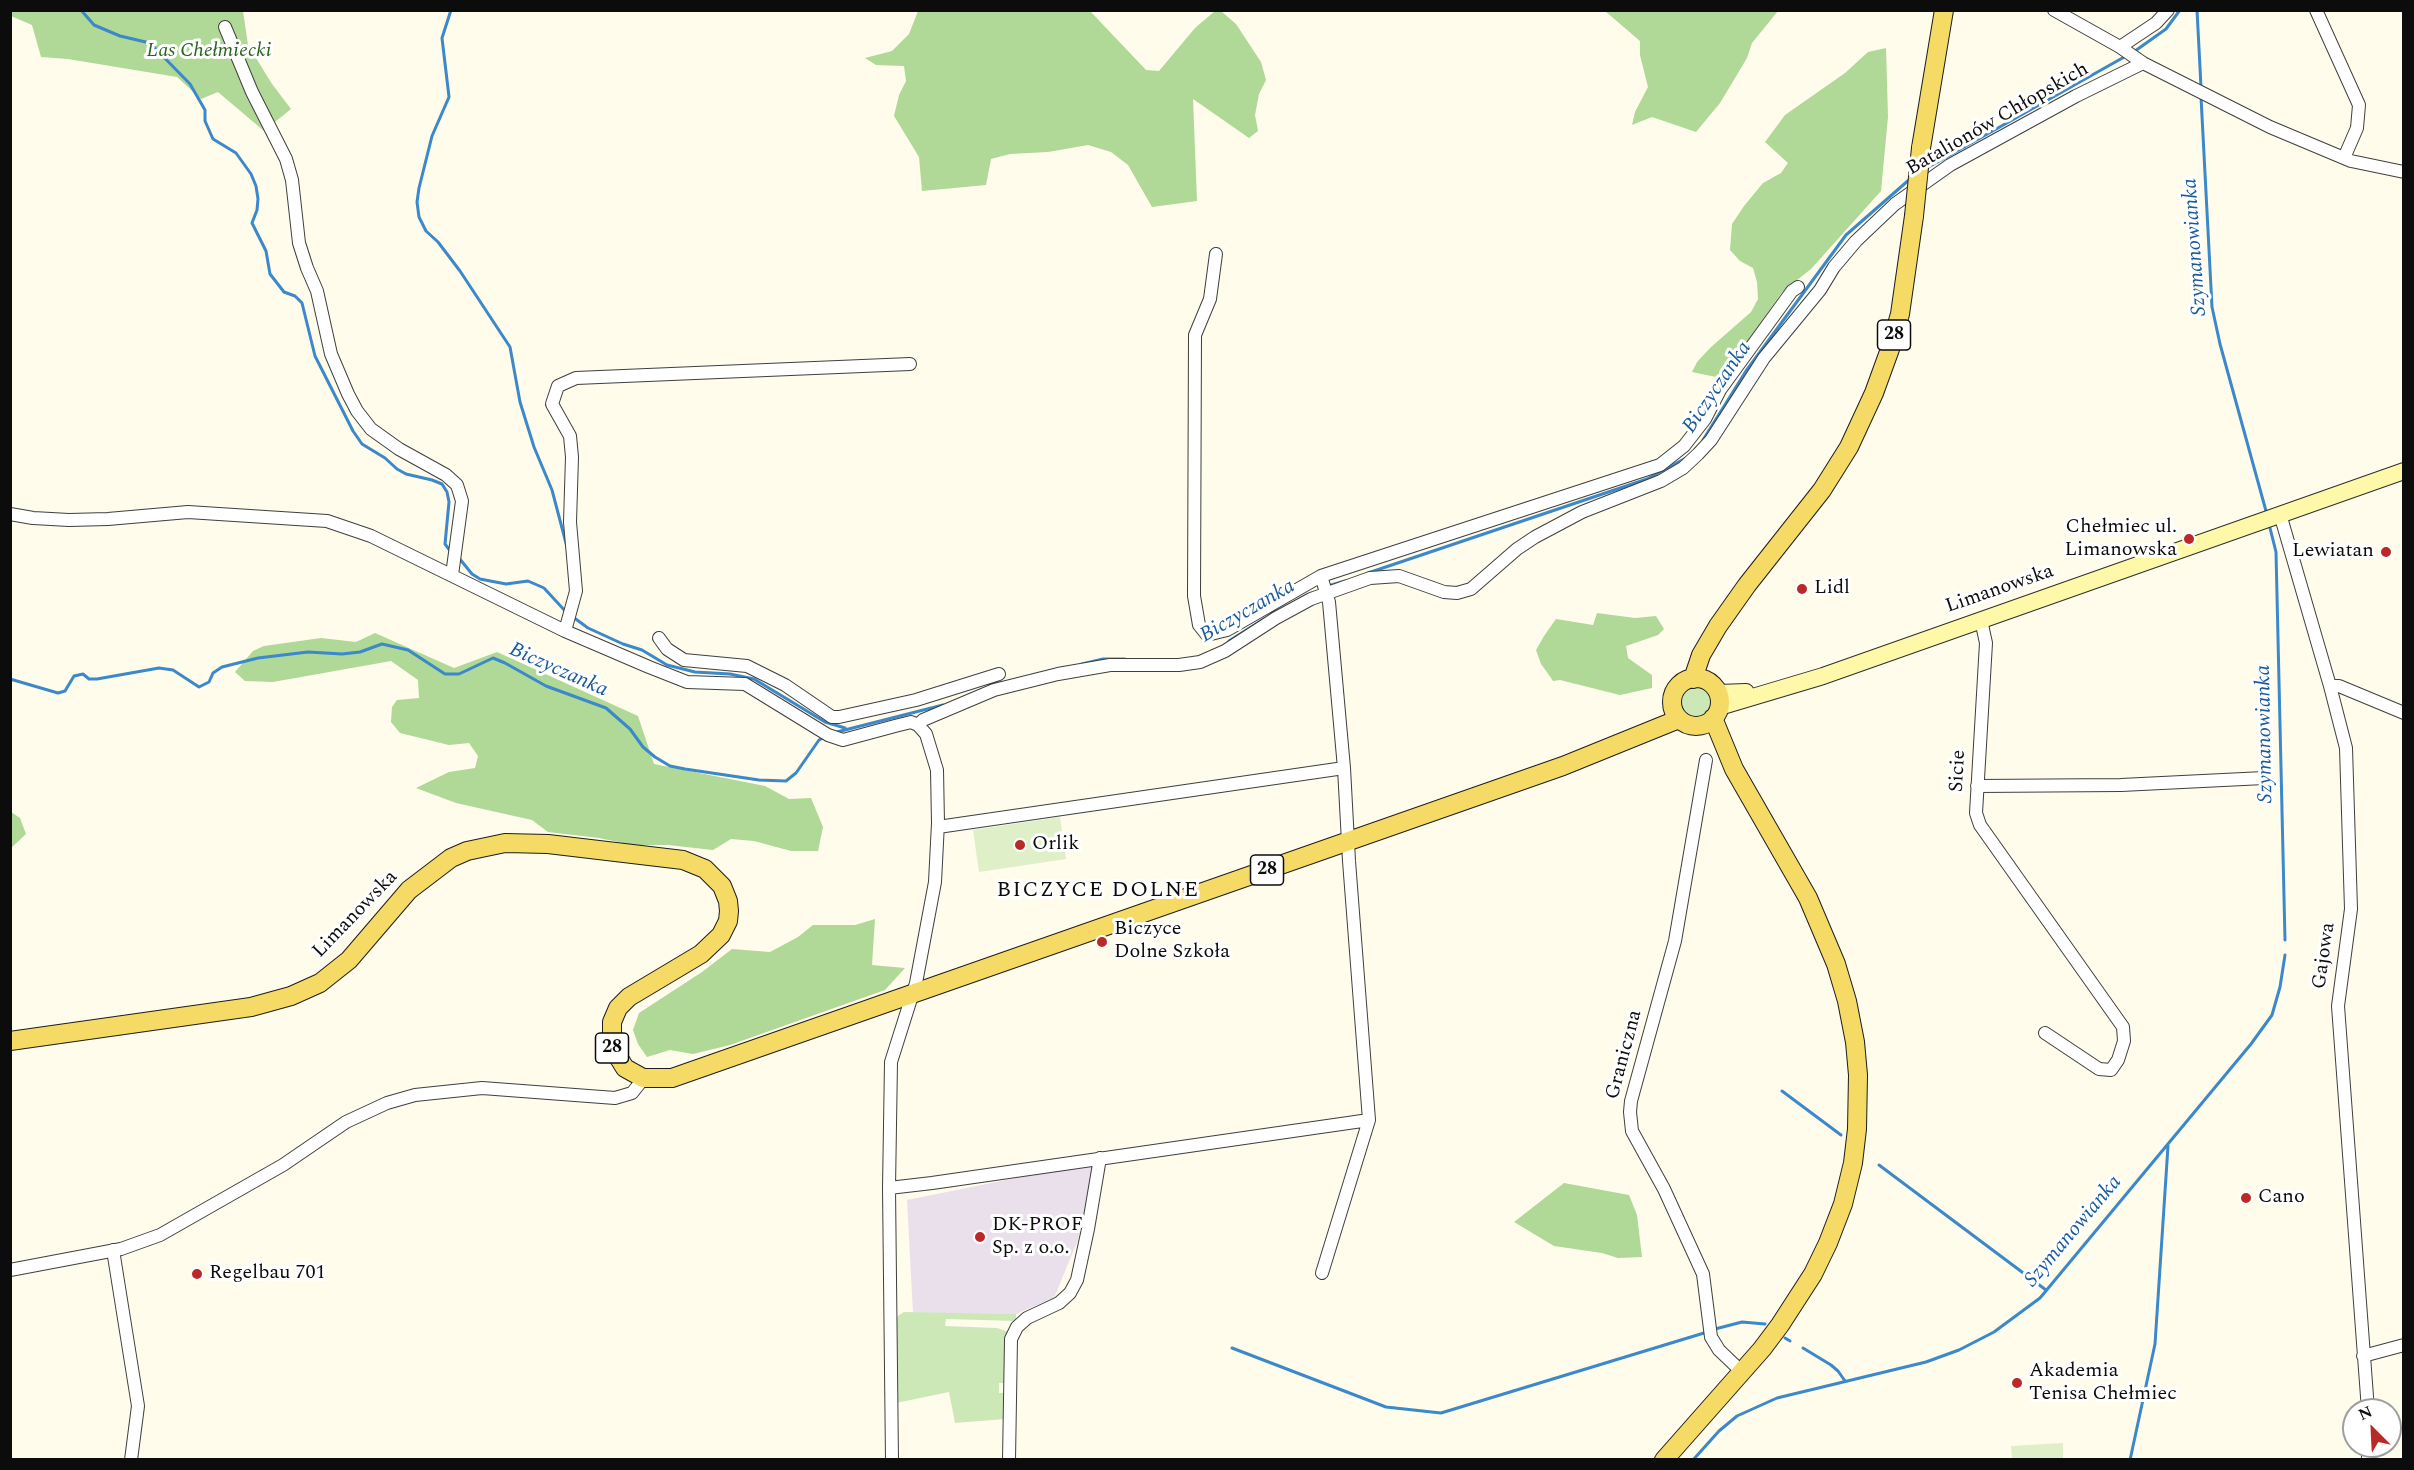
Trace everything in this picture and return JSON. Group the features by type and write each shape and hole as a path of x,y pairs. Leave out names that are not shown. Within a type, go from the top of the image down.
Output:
{"main road":[{"name":"28","path":"1708,701 1710,656 1708,645 1731,608 1822,490 1849,447 1874,393 1890,349 1901,304 1921,148 1944,10"},
{"name":"Limanowska","path":"1708,701 1780,689 2403,471"},
{"name":"28","path":"644,1078 664,1079 690,1073 1578,761 1619,743 1676,713 1676,690 1683,682 1708,701"},
{"path":"1676,713 1689,725 1708,701"},
{"path":"1664,1460 1742,1372 1791,1308 1813,1274 1843,1204 1853,1163 1857,1129 1858,1075 1855,1042 1847,1001 1824,932 1808,898 1734,769 1708,701"},
{"name":"Limanowska","path":"10,1041 251,1007 305,991 349,960 419,881 451,858 488,846 522,842 674,858 700,866 720,882 729,906 726,926 712,945 693,959 635,993 621,1004 616,1012 611,1031 614,1052 628,1072 644,1078"}],"street":[{"path":"2054,10 2120,47 2140,61 2270,127 2351,161 2403,172"},
{"path":"2120,47 2156,23 2168,10"},
{"path":"2316,10 2359,105 2357,128 2344,158"},
{"path":"225,27 252,92 286,159 292,180 299,243 317,291 328,343 339,376 357,411 371,429 399,449 446,475 457,485 462,501 452,575"},
{"name":"Batalionów Chłopskich","path":"919,714 994,690 1058,674 1110,665 1179,665 1200,662 1225,651 1276,618 1328,592 1370,578 1399,576 1444,592 1471,589 1517,549 1535,537 1582,512 1660,481 1683,468 1711,440 1764,358 1820,290 1834,267 1856,241 1895,204 1950,165 2140,61"},
{"path":"1216,254 1210,299 1195,335 1194,596 1199,625 1208,635 1227,630 1321,576 1659,465 1684,446 1705,419 1720,390 1792,291 1798,287"},
{"path":"567,625 576,591 570,522 572,457 570,436 552,404 558,386 576,378 910,364"},
{"path":"10,514 69,520 188,512 327,521 371,537 687,682 745,684 825,734 843,740 911,723 919,714 999,674"},
{"name":"Gajowa","path":"2280,514 2346,748 2351,909 2338,1006 2367,1398"},
{"path":"1321,576 1328,592 1344,768 1369,1120 1322,1274"},
{"name":"Sicie","path":"1981,620 1986,643 1976,813 1980,825 2123,1027 2124,1041 2118,1059 2111,1070 2099,1070 2045,1033"},
{"path":"659,638 667,649 684,660 747,666 785,685 831,717 919,714"},
{"path":"745,684 747,666"},
{"path":"2330,686 2339,686 2403,712"},
{"path":"892,1460 889,1188 892,1055 913,994 935,882 938,827 937,770 919,714"},
{"name":"Graniczna","path":"1706,760 1675,941 1630,1101 1630,1112 1632,1131 1664,1189 1703,1274 1711,1337 1719,1350 1742,1372"},
{"path":"938,827 1344,768"},
{"path":"1977,786 2121,785 2264,778"},
{"path":"10,1270 113,1250 160,1235 283,1165 346,1122 387,1103 415,1095 463,1088 615,1098 629,1095 644,1078"},
{"path":"889,1188 1369,1120"},
{"path":"1010,1459 1011,1339 1017,1327 1027,1318 1059,1303 1070,1293 1077,1280 1100,1158"},
{"path":"113,1250 138,1406 131,1460"},
{"path":"2363,1356 2403,1345"}],"shaded area":[{"path":"1095,1162 1078,1240 1054,1298 1016,1314 913,1313 907,1200"}],"green space":[{"name":"Las Chełmiecki","path":"11,10 243,11 248,45 272,84 291,109 264,131 218,92 201,99 177,77 68,59 41,57 32,25 11,16"},
{"path":"918,11 1090,11 1146,70 1159,71 1195,28 1215,11 1221,11 1236,24 1261,62 1266,80 1259,94 1255,115 1258,131 1249,138 1193,99 1197,201 1152,207 1128,165 1111,152 1088,145 1048,152 1010,154 991,159 986,185 922,191 919,157 894,116 899,95 906,81 904,66 876,65 865,58 892,51 909,34"},
{"path":"1605,11 1778,11 1752,43 1747,58 1720,103 1696,132 1652,117 1632,125 1635,112 1648,87 1640,55 1640,41"},
{"path":"1886,48 1888,117 1881,191 1811,269 1782,292 1727,371 1716,377 1692,372 1697,362 1710,348 1751,312 1758,299 1753,268 1740,261 1730,250 1732,224 1744,206 1763,183 1781,173 1788,163 1765,142 1785,115 1845,73 1868,52"},
{"path":"1597,613 1635,618 1656,616 1664,629 1658,635 1626,646 1628,658 1652,675 1652,688 1620,695 1560,680 1553,681 1541,664 1536,650 1544,636 1556,619 1593,625"},
{"path":"375,633 454,668 497,652 638,716 654,764 765,786 789,799 811,798 823,827 818,851 791,851 754,841 731,839 713,850 668,845 633,845 548,832 532,820 456,803 416,788 449,772 475,768 478,756 469,743 449,745 400,733 391,722 392,707 397,700 419,698 418,680 391,661 273,682 245,681 235,672 253,651 264,646 321,638 356,642"},
{"path":"1695,686 1706,691 1711,702 1706,713 1695,718 1684,713 1679,702 1684,691"},
{"path":"11,812 20,818 26,834 11,848"},
{"name":"Orlik","path":"1060,817 1066,859 979,872 973,830"},
{"path":"875,919 872,965 905,968 885,990 730,1045 693,1054 670,1050 647,1057 638,1044 633,1030 639,1013 702,972 732,949 770,952 798,937 813,925 855,925"},
{"path":"1564,1183 1629,1195 1637,1215 1642,1257 1618,1258 1602,1253 1554,1246 1514,1222"},
{"path":"904,1312 1016,1314 1016,1321 946,1319 945,1326 997,1328 1009,1332 1007,1383 999,1383 999,1393 1006,1393 1005,1419 955,1423 949,1392 896,1403 894,1322"},
{"path":"2063,1443 2063,1459 2012,1459 2011,1446"}],"waterway":[{"path":"81,10 94,25 120,36 150,43 190,84 205,110 205,121 213,139 236,153 251,174 258,199 252,223 266,251 270,274 284,292 295,296 302,303 315,356 353,431 362,444 385,458 397,469 406,474 442,484 449,502 445,544 451,552"},
{"path":"451,10 442,38 449,97 432,136 419,188 417,202 419,217 426,231 438,242 460,271 510,347 520,402 534,447 552,490 567,547"},
{"name":"Biczyczanka","path":"2135,51 2166,29 2180,10"},
{"name":"Szymanowianka","path":"2197,10 2201,87"},
{"name":"Biczyczanka","path":"1925,169 2126,56"},
{"name":"Szymanowianka","path":"2201,97 2212,307 2266,511"},
{"name":"Biczyczanka","path":"1703,440 1746,371 1846,235 1910,179"},
{"name":"Biczyczanka","path":"1368,573 1647,479 1686,458"},
{"name":"Szymanowianka","path":"2270,528 2276,552 2285,940"},
{"path":"459,558 472,574 480,579 506,584 528,581 544,588 567,613"},
{"name":"Biczyczanka","path":"1328,586 1345,581"},
{"name":"Biczyczanka","path":"1296,601 1311,593"},
{"path":"573,617 588,628 642,650 667,665 695,672 730,674 754,679 825,722 845,728"},
{"name":"Biczyczanka","path":"1229,641 1264,619"},
{"name":"Biczyczanka","path":"10,679 58,693 65,691 74,676 83,674 89,679 97,679 159,668 173,670 199,687 209,682 213,673 222,667 258,658 308,652 342,654 360,652 382,644 408,650 445,674 459,674 493,658 505,663 546,686 606,708 630,729 643,747 670,766 759,780 786,781 796,773 819,740 825,737"},
{"name":"Biczyczanka","path":"1082,664 1103,659 1125,659"},
{"name":"Biczyczanka","path":"833,733 943,705"},
{"name":"Szymanowianka","path":"1693,1460 1719,1431 1737,1416 1777,1398 1926,1362 1959,1350 1994,1332 2040,1298 2251,1044 2272,1015 2280,987 2285,955"},
{"path":"1782,1091 1841,1135"},
{"path":"2130,1460 2155,1344 2168,1146"},
{"path":"1879,1165 2046,1290"},
{"path":"1715,1329 1742,1322 1765,1324"},
{"path":"1232,1348 1386,1407 1441,1413 1704,1333"},
{"path":"1785,1338 1790,1341"},
{"path":"1803,1348 1831,1365 1845,1381"}],"place":[{"name":"Chełmiec ul. Limanowska","path":"2189,539"},
{"name":"Lewiatan","path":"2386,552"},
{"name":"Lidl","path":"1802,589"},
{"name":"Orlik","path":"1020,845"},
{"name":"Biczyce Dolne Szkoła","path":"1102,942"},
{"name":"Cano","path":"2246,1198"},
{"name":"DK-PROF Sp. z o.o.","path":"980,1237"},
{"name":"Regelbau 701","path":"197,1274"},
{"name":"Akademia Tenisa Chełmiec","path":"2017,1383"}],"district":[{"name":"BICZYCE DOLNE","path":"1098,892"}]}
